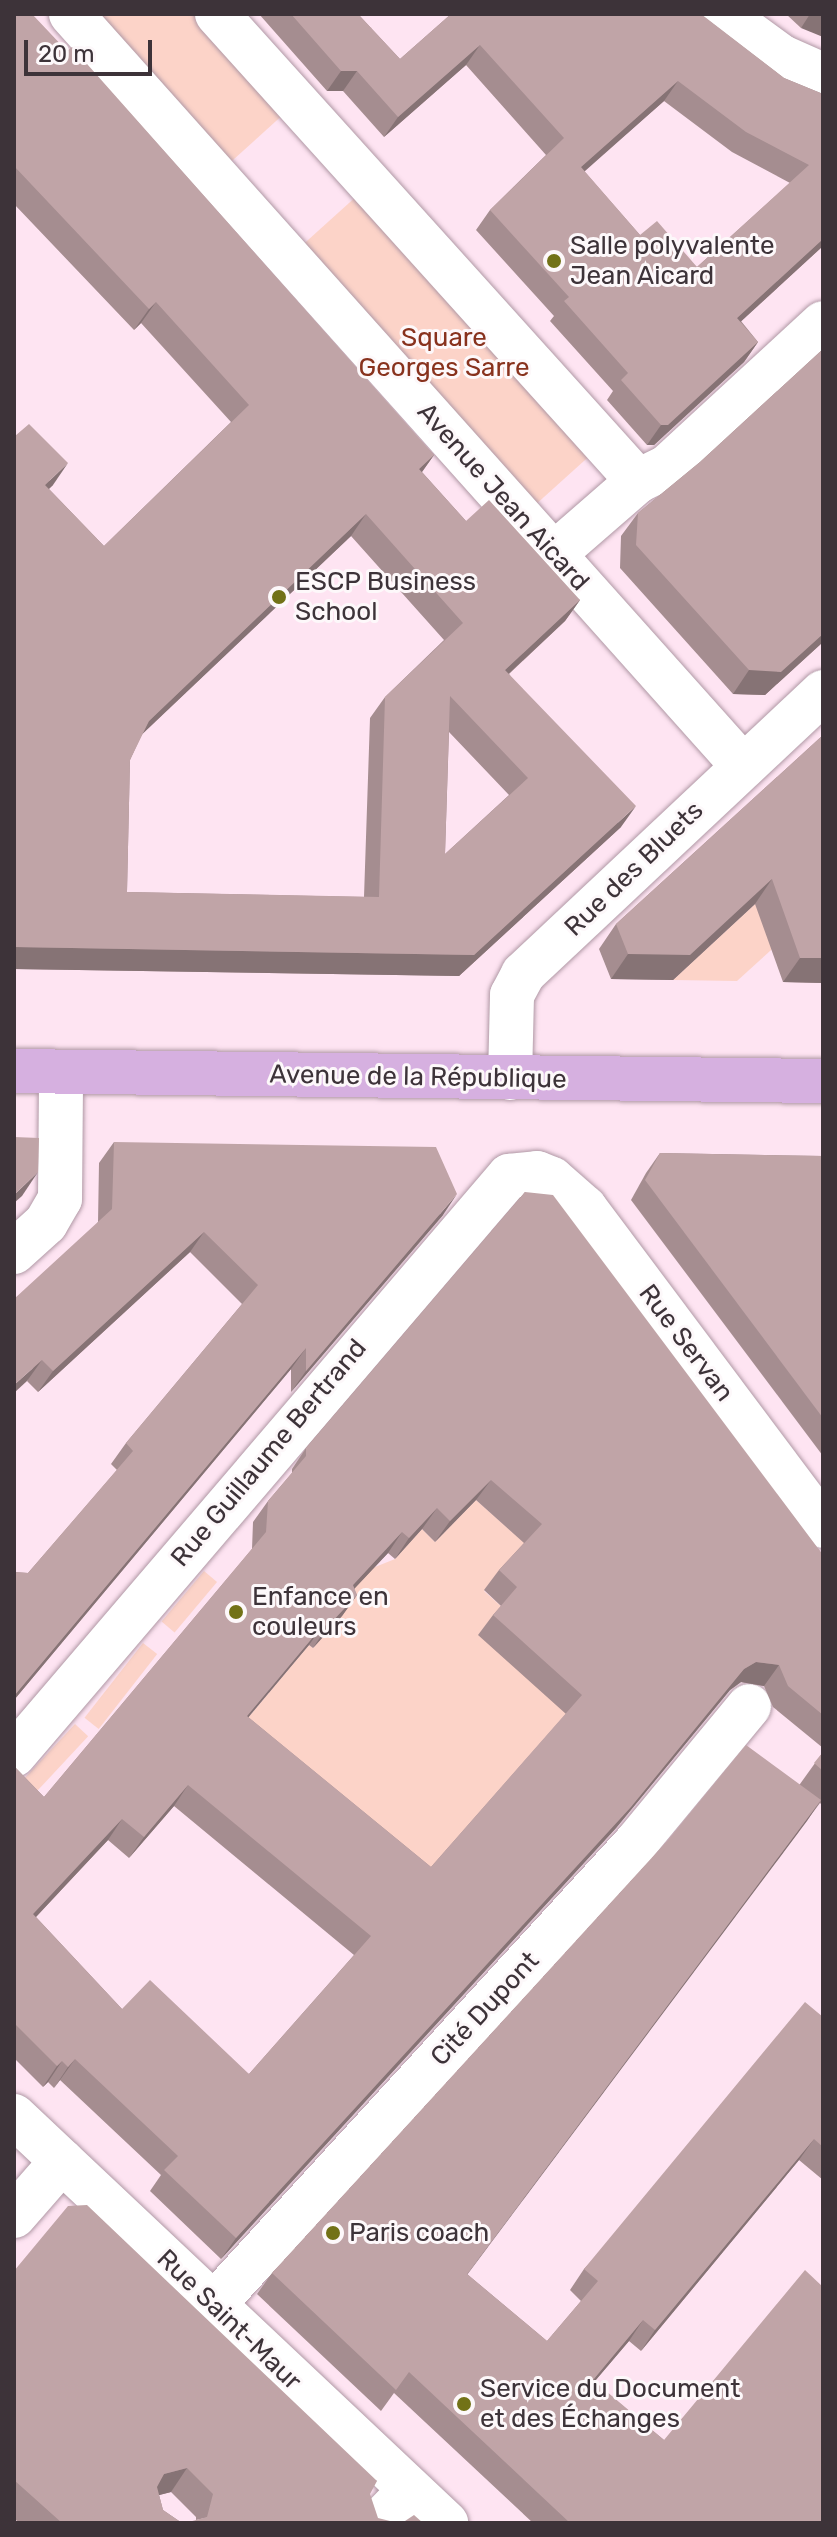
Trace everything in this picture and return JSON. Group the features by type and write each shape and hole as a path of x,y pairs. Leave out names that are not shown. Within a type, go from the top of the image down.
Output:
{"main road":[{"name":"Avenue de la République","path":"14,1071 823,1081"}],"street":[{"name":"Avenue Jean Aicard","path":"71,14 743,766"},
{"path":"217,14 638,481"},
{"path":"723,14 782,57 823,75"},
{"path":"554,554 638,481 667,467 823,323"},
{"name":"Rue des Bluets","path":"510,1078 512,995 523,974 823,692"},
{"path":"14,1252 46,1223 60,1199 61,1072"},
{"name":"Rue Servan","path":"537,1173 552,1179 585,1208 823,1526"},
{"name":"Rue Guillaume Bertrand","path":"14,1755 478,1208 509,1176 537,1173"},
{"name":"Cité Dupont","path":"213,2305 635,1844 749,1706"},
{"name":"Rue Saint-Maur","path":"14,2116 446,2523"},
{"path":"14,2216 62,2161"},
{"path":"378,2523 410,2490"}],"green space":[{"path":"84,14 199,14 286,112 223,169"},
{"name":"Square Georges Sarre","path":"359,194 593,453 529,510 296,251"},
{"path":"823,841 823,903 737,981 673,980"},
{"path":"476,1500 527,1545 484,1591 503,1608 568,1716 416,1888 232,1737 309,1645 313,1648 342,1616 344,1598 370,1569 395,1559 422,1529 435,1542"},
{"path":"204,1571 217,1582 175,1632 162,1622"},
{"path":"143,1643 157,1654 99,1729 85,1718"},
{"path":"75,1724 88,1736 36,1793 22,1780"}],"building":[{"path":"14,14 32,14 67,51 72,47 434,455 419,469 466,521 489,500 580,600 505,670 636,806 474,955 14,947 14,435 29,424 68,463 45,485 104,546 249,405 156,302 149,309 14,166","holes":["366,514 463,623 385,697 379,897 127,892 130,760 149,721","450,696 528,778 445,854"]},
{"path":"291,14 358,14 400,59 451,14 701,14 784,78 823,94 823,239 737,318 758,342 668,425 661,425 621,380 628,373 564,301 569,297 490,210 564,138 480,45 398,117 357,71 341,71","holes":["678,81 746,132 809,165 697,267 657,221 640,235 581,167"]},
{"path":"823,349 823,634 781,672 749,670 636,545 638,513 700,462"},
{"path":"823,735 823,958 800,958 772,879 690,955 628,954 616,924"},
{"path":"14,1137 39,1138 38,1172 14,1195"},
{"path":"114,1142 436,1147 457,1194 306,1371 306,1348 14,1696 14,1572 28,1573 133,1451 126,1443 258,1285 204,1232 53,1371 42,1360 14,1385 14,1299 112,1209"},
{"path":"660,1153 823,1156 823,1418 645,1180"},
{"path":"525,1192 553,1195 823,1555 823,1715 788,1686 779,1665 756,1662 744,1669 631,1807 236,2238 164,2170 178,2156 75,2059 68,2067 62,2061 57,2066 14,2023 14,1766 44,1797 266,1532 268,1501 306,1456 306,1448","holes":["491,1480 542,1524 499,1570 517,1587 493,1615 582,1695 431,1867 247,1716 324,1624 327,1627 357,1595 353,1585 402,1532 409,1538 437,1508 450,1521","188,1785 371,1936 249,2074 150,1980 122,2009 33,1914 122,1819 144,1837"]},
{"path":"746,1745 821,1800 467,2274 547,2341 598,2281 584,2269 805,2002 823,2017 823,2147 814,2139 655,2330 643,2320 593,2380 664,2440 805,2270 823,2287 823,2523 570,2523 409,2372 396,2390 272,2273 668,1840"},
{"path":"823,1752 823,1771 814,1763"},
{"path":"87,2205 377,2481 370,2494 378,2518 398,2523 185,2523 207,2517 213,2494 187,2468 164,2474 157,2487 163,2510 182,2523 62,2523 14,2480 14,2271 68,2206"},
{"path":"414,2515 423,2523 402,2523"}],"place":[{"name":"Salle polyvalente Jean Aicard","path":"554,261"},
{"name":"ESCP Business School","path":"279,597"},
{"name":"Enfance en couleurs","path":"236,1612"},
{"name":"Paris coach","path":"333,2233"},
{"name":"Service du Document et des Échanges","path":"464,2404"}]}
